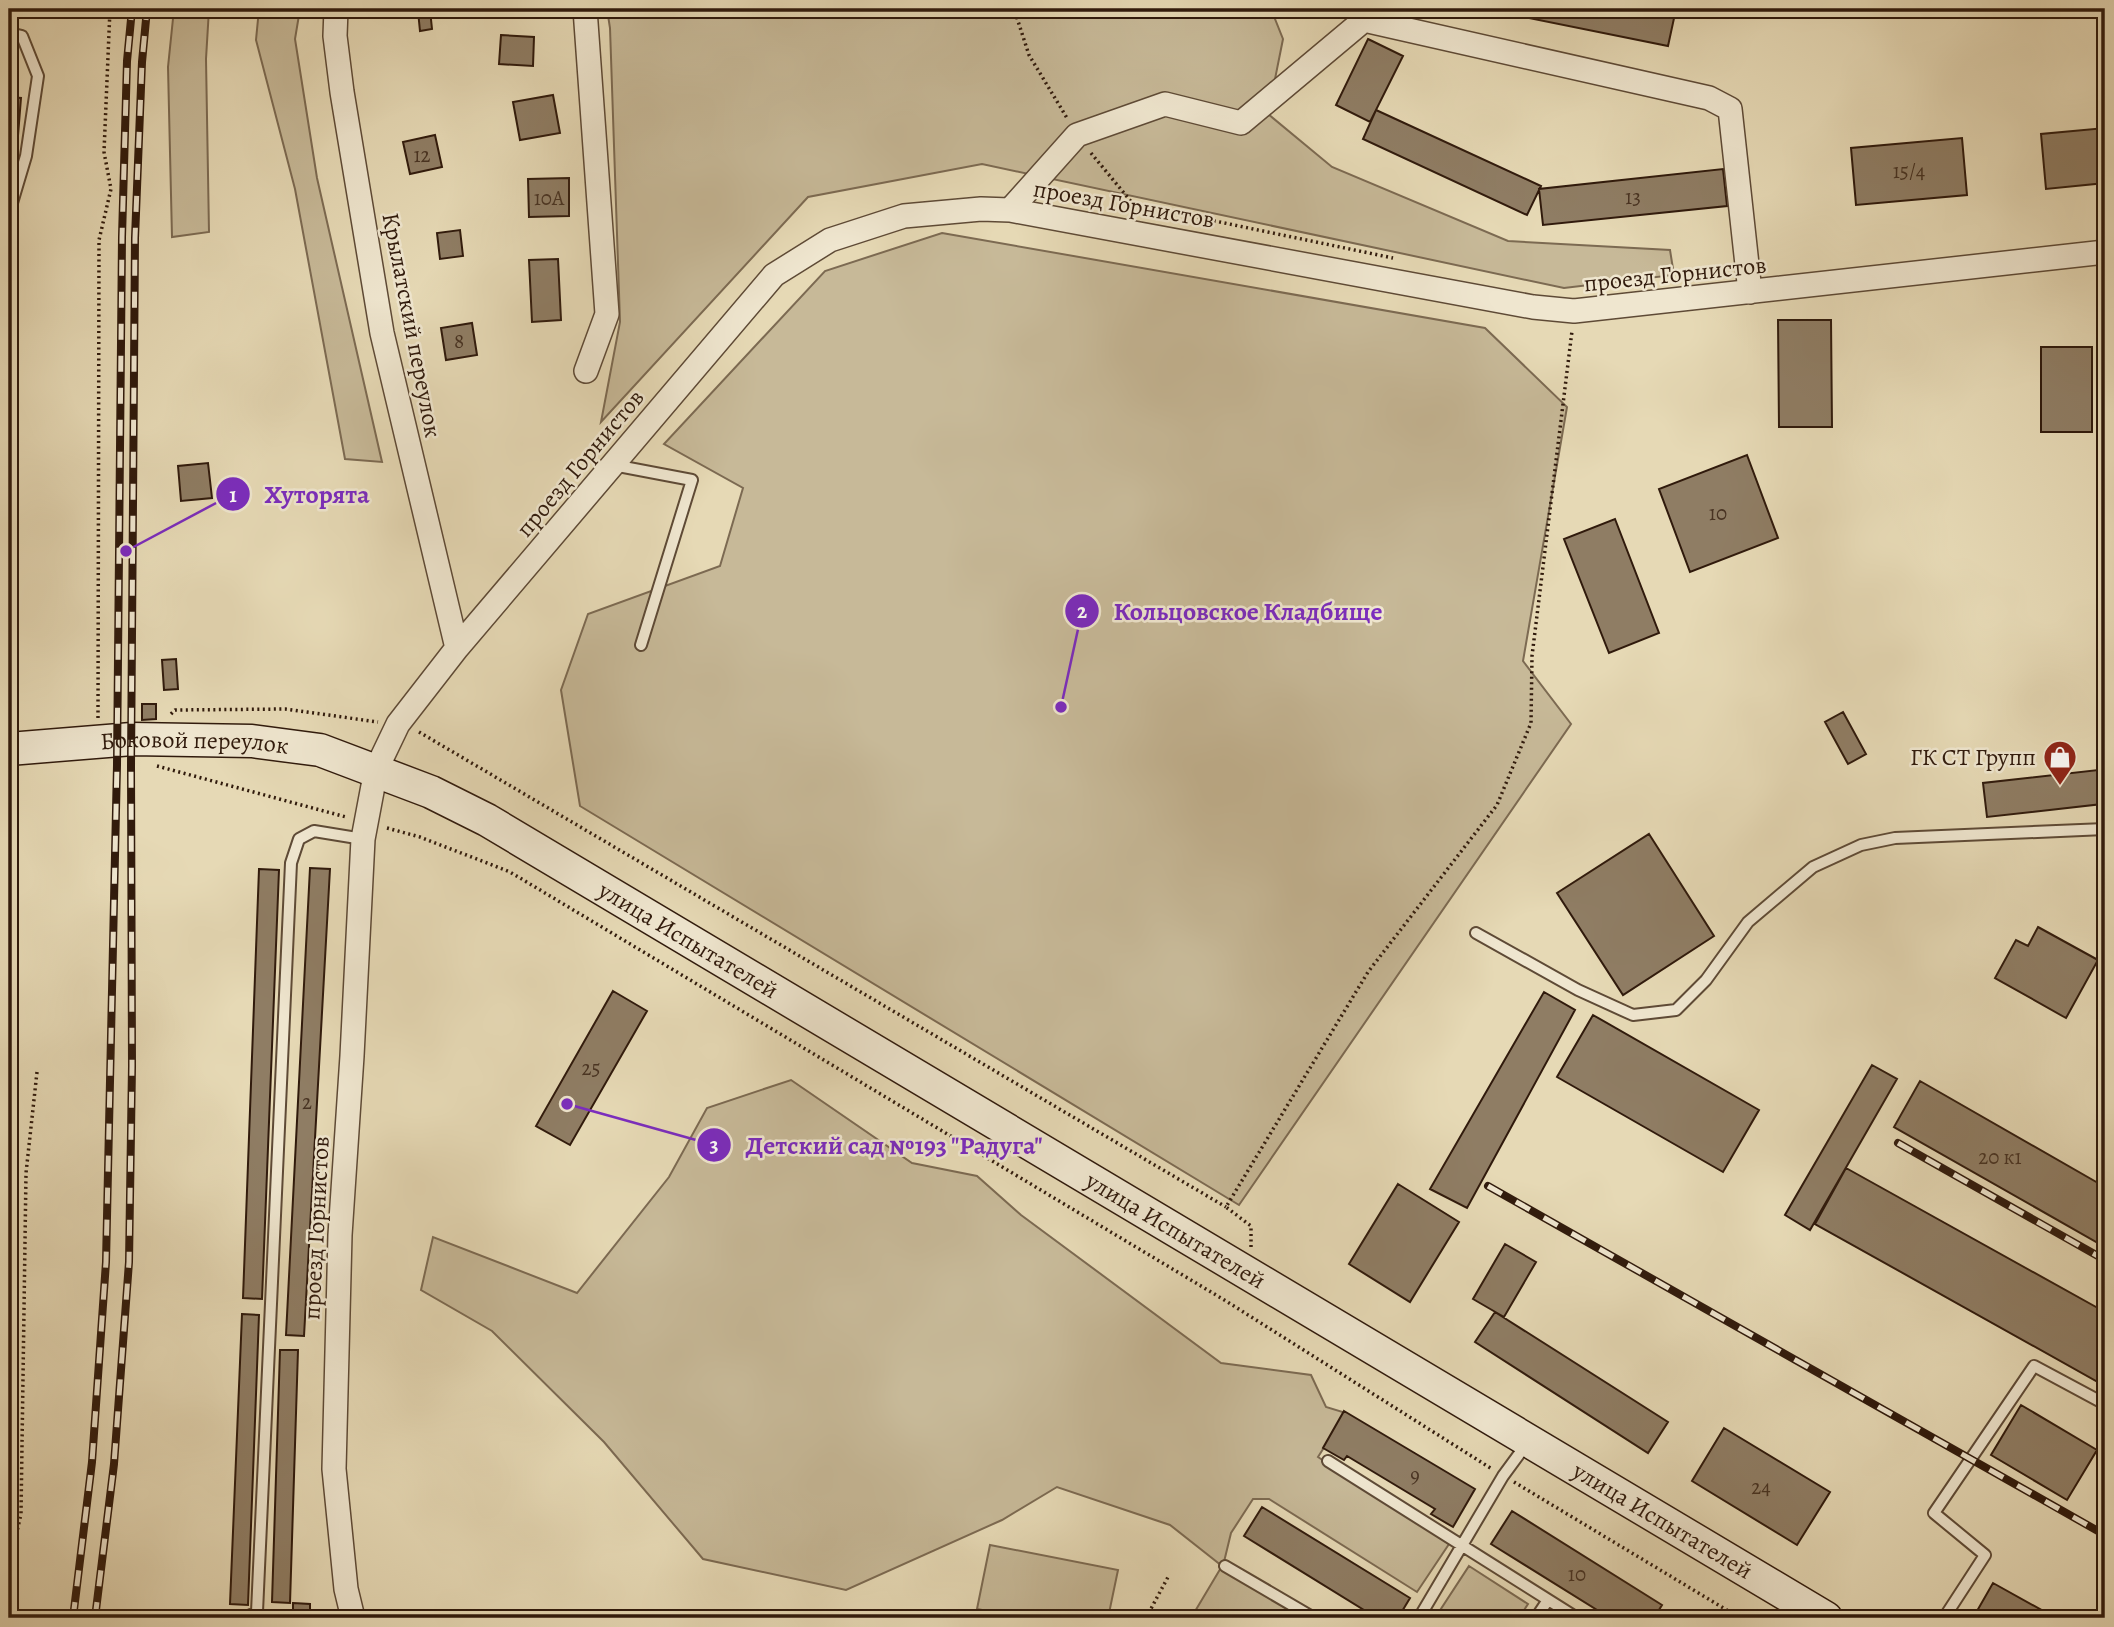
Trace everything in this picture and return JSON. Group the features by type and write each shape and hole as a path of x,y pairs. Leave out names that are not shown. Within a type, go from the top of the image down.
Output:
{"main road":[{"name":"Боковой переулок","path":"9,749 132,739 252,741 320,750 376,770"},
{"name":"улица Испытателей","path":"376,770 431,792 488,820 1826,1618"}],"street":[{"name":"Крылатский переулок","path":"336,9 335,36 342,92 382,333 457,648"},
{"path":"586,9 607,314 586,371"},
{"path":"1010,210 1077,135 1166,104 1241,123 1364,20 1709,98 1730,110 1750,292"},
{"name":"проезд Горнистов","path":"353,1618 346,1589 334,1469 340,1235 364,830 376,770 398,724 457,648 774,275 830,240 904,216 981,209 1010,210 1519,304 1574,311 2105,252"}],"lane":[{"path":"9,33 22,36 38,76 26,156 9,213"},
{"path":"613,465 692,480 641,645"},
{"path":"1476,933 1578,990 1633,1015 1676,1010 1706,980 1748,922 1813,867 1861,845 1895,838 2105,829"},
{"path":"244,1618 261,1615 291,863 299,839 314,831 364,830"},
{"path":"1944,1618 1985,1555 1934,1513 2034,1366 2105,1404"},
{"path":"1419,1618 1503,1476 1529,1440"},
{"path":"1328,1461 1577,1618"},
{"path":"1225,1566 1314,1618"},
{"path":"1536,1618 1548,1600"}],"path":[{"path":"98,721 99,240 111,189 104,152 110,9"},
{"path":"1010,9 1016,15 1029,55 1077,135 1133,204 1399,259"},
{"path":"1226,1207 1368,972 1497,805 1531,723 1532,656 1574,311"},
{"path":"398,724 416,730 1226,1207 1251,1226 1251,1254 1226,1301"},
{"path":"157,766 364,830 420,837 510,872 1226,1301 1503,1476 1740,1618"},
{"path":"9,1567 21,1514 26,1173 37,1072"},
{"path":"1146,1618 1168,1577"}],"shaded area":[{"path":"174,9 209,9 206,59 209,232 172,237 168,67"},
{"path":"259,9 300,9 295,39 317,178 382,462 345,459 295,189 256,40"},
{"path":"607,9 1271,9 1283,39 1268,114 1332,167 1508,241 1670,250 1674,275 1564,288 982,164 808,197 601,422 620,322 610,28"},
{"path":"942,233 1485,328 1567,407 1523,661 1571,724 1239,1205 580,806 561,690 588,614 720,566 743,488 664,444 825,271"},
{"path":"791,1080 912,1163 977,1176 1021,1215 1221,1363 1311,1375 1326,1407 1346,1413 1318,1457 1449,1544 1417,1592 1269,1499 1253,1499 1231,1533 1223,1566 1309,1618 1191,1618 1222,1566 1170,1525 1057,1487 1002,1520 846,1590 703,1559 604,1442 492,1331 421,1290 433,1237 577,1293 669,1177 707,1108"},
{"path":"990,1545 1118,1570 1108,1618 1024,1618 977,1609"},
{"path":"1469,1566 1528,1604 1519,1618 1435,1618"}],"building":[{"path":"1510,9 1676,9 1668,46 1509,14"},
{"path":"430,10 432,29 420,31 418,11"},
{"path":"501,35 534,37 533,66 499,64"},
{"path":"1368,39 1403,56 1370,122 1336,105"},
{"path":"553,95 560,133 520,140 513,102"},
{"path":"9,97 21,98 17,148 9,148"},
{"path":"1376,110 1541,186 1527,215 1363,139"},
{"path":"2105,128 2105,183 2046,189 2041,134"},
{"path":"435,135 442,167 410,174 403,142"},
{"path":"1962,138 1967,195 1856,205 1851,148"},
{"path":"1723,169 1727,206 1543,225 1539,189"},
{"path":"569,178 569,216 529,217 528,179"},
{"path":"460,230 463,256 440,259 437,233"},
{"path":"558,259 561,320 532,322 529,260"},
{"path":"1778,320 1831,320 1832,427 1779,427"},
{"path":"472,323 477,355 446,360 441,328"},
{"path":"2041,347 2092,347 2092,432 2041,432"},
{"path":"1747,455 1778,538 1690,572 1659,489"},
{"path":"208,463 212,498 181,501 178,466"},
{"path":"1615,519 1659,633 1609,653 1564,539"},
{"path":"176,659 178,689 164,690 162,660"},
{"path":"142,704 156,704 156,719 142,720"},
{"path":"1843,712 1866,754 1848,764 1825,722"},
{"path":"2098,770 2102,804 1987,817 1983,783"},
{"path":"1649,834 1714,936 1623,995 1557,893"},
{"path":"310,868 330,869 304,1336 286,1335"},
{"path":"259,869 279,870 262,1299 243,1298"},
{"path":"2038,927 2098,960 2066,1018 1995,978 2016,940 2028,946"},
{"path":"613,991 647,1011 570,1145 536,1126"},
{"path":"1544,992 1575,1010 1467,1208 1430,1189"},
{"path":"1593,1015 1759,1110 1723,1172 1557,1077"},
{"path":"1872,1065 1897,1079 1810,1230 1785,1215"},
{"path":"1920,1081 2105,1187 2105,1247 1894,1127"},
{"path":"1846,1168 2105,1312 2105,1386 1815,1224"},
{"path":"1398,1184 1459,1222 1410,1302 1349,1264"},
{"path":"1505,1244 1536,1262 1504,1317 1473,1299"},
{"path":"1495,1312 1668,1422 1648,1453 1475,1342"},
{"path":"242,1314 259,1315 248,1605 230,1604"},
{"path":"280,1350 298,1350 290,1603 272,1602"},
{"path":"2021,1405 2097,1450 2067,1500 1991,1455"},
{"path":"1344,1411 1475,1489 1453,1527 1431,1514 1435,1509 1347,1456 1344,1460 1323,1448"},
{"path":"1724,1428 1830,1492 1797,1545 1692,1481"},
{"path":"1262,1507 1410,1598 1398,1618 1377,1618 1244,1536"},
{"path":"1512,1511 1662,1605 1654,1618 1610,1618 1491,1544"},
{"path":"1993,1583 2056,1618 1973,1618"},
{"path":"293,1603 310,1604 310,1618 293,1618"},
{"path":"208,1610 226,1610 226,1618 208,1618"}],"railway":[{"path":"73,1618 92,1462 106,1262 117,765 122,237 127,61 132,9"},
{"path":"95,1618 114,1464 129,1262 135,238 142,62 147,9"},
{"path":"1898,1143 2105,1260"},
{"path":"1488,1186 2105,1535"}],"place":[{"name":"Хуторята","path":"126,551"},
{"name":"Кольцовское Кладбище","path":"1061,707"},
{"name":"ГК СТ Групп","path":"2060,787"},
{"name":"Детский сад №193 \"Радуга\"","path":"567,1104"}]}
